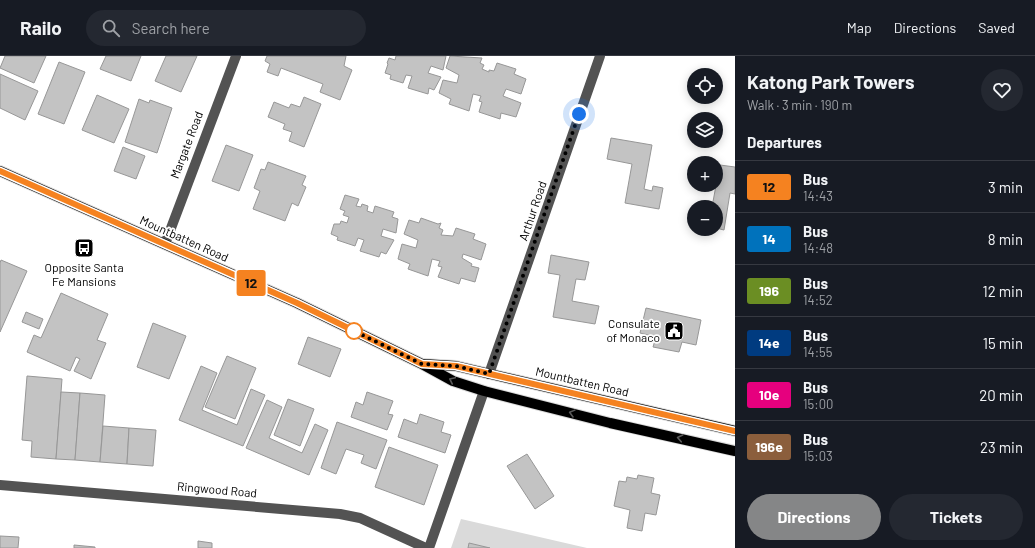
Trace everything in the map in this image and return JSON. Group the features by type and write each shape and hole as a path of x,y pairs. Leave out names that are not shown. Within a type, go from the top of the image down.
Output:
{"main road":[{"name":"Mountbatten Road","path":"0,171 297,303 422,364 453,381 484,391 610,423 735,451"},
{"name":"Mountbatten Road","path":"422,364 456,366 735,431"}],"street":[{"name":"Margate Road","path":"165,244 236,56"},
{"name":"Arthur Road","path":"489,374 600,56"},
{"path":"427,548 484,391"},
{"name":"Ringwood Road","path":"0,486 340,514 360,518 427,548"}],"shaded area":[{"path":"461,519 574,545 587,548 451,548"}],"building":[{"path":"5,56 46,56 34,83 0,68"},
{"path":"106,56 141,56 131,81 100,69"},
{"path":"166,56 197,56 181,92 155,81"},
{"path":"267,56 346,56 344,66 352,70 340,100 320,92 323,84 281,68 278,76 267,72 270,64 265,61"},
{"path":"396,56 446,56 443,70 431,66 428,73 441,77 434,90 429,88 428,94 408,88 412,76 406,75 403,83 390,79 391,75 385,73 387,63 389,58 395,60"},
{"path":"450,56 482,58 480,63 484,65 482,69 489,72 489,70 494,71 497,63 516,69 514,74 526,79 521,94 506,89 503,96 521,103 516,117 501,113 500,119 479,112 482,102 479,101 481,96 473,94 469,111 449,104 451,99 439,93 443,80 457,83 459,75 446,68"},
{"path":"59,62 85,72 64,124 38,114"},
{"path":"0,74 38,91 25,120 0,108"},
{"path":"97,95 129,109 114,143 82,130"},
{"path":"304,97 321,104 304,147 289,141 292,132 283,129 285,124 268,117 274,102 289,108 291,104 300,107"},
{"path":"139,99 149,103 150,100 172,108 157,153 125,142"},
{"path":"611,138 652,145 644,189 652,191 653,186 663,188 659,209 625,203 632,164 607,159"},
{"path":"226,145 253,155 239,191 212,181"},
{"path":"123,147 145,156 136,179 114,171"},
{"path":"268,162 306,176 302,185 306,187 298,206 292,203 285,221 253,209 260,191 254,188 261,169 265,170"},
{"path":"723,165 735,167 735,194 730,193 724,230 723,200 713,200 715,192 723,192"},
{"path":"345,195 359,199 356,206 361,207 362,204 368,206 367,211 373,213 375,206 394,212 392,217 398,219 396,233 383,229 381,236 394,240 386,254 381,252 379,257 360,251 364,240 358,238 355,246 337,240 338,237 331,234 334,224 340,224 341,221 347,223 349,217 343,215 345,211 340,209"},
{"path":"421,218 438,224 441,223 439,228 443,230 441,235 453,236 456,228 475,234 473,239 486,244 481,260 463,254 462,258 472,264 471,266 479,268 475,282 461,278 459,284 438,277 442,267 438,266 440,261 432,259 428,276 408,269 410,264 398,259 402,244 416,248 418,240 404,234 409,220 419,223"},
{"path":"551,255 589,262 585,280 576,279 572,301 599,306 595,324 553,317 560,275 548,273"},
{"path":"1,260 27,271 0,332 0,263"},
{"path":"61,293 108,314 97,340 106,343 91,379 74,371 80,359 76,357 70,371 27,352 34,335 41,338"},
{"path":"646,308 701,320 696,345 682,342 679,352 653,347 656,337 640,333"},
{"path":"26,312 43,319 39,329 22,322"},
{"path":"153,323 186,336 169,379 137,367"},
{"path":"308,337 341,349 330,377 298,364"},
{"path":"227,356 256,368 235,419 205,407"},
{"path":"201,366 217,373 202,410 237,425 251,389 265,395 243,446 179,420"},
{"path":"27,376 62,379 56,459 31,457 32,441 22,440"},
{"path":"61,392 80,393 75,460 56,459"},
{"path":"367,392 393,401 388,414 393,415 387,430 351,417 356,402 363,405"},
{"path":"80,393 105,395 100,462 75,460"},
{"path":"288,399 314,409 300,446 274,435"},
{"path":"267,400 282,407 269,438 302,453 315,424 328,430 309,475 246,448"},
{"path":"420,414 444,422 441,432 451,435 445,453 398,437 404,419 417,424"},
{"path":"337,422 387,440 376,469 361,463 364,455 346,449 336,474 321,468"},
{"path":"103,426 129,428 127,464 100,462"},
{"path":"129,428 156,430 153,466 127,464"},
{"path":"389,447 438,465 424,505 375,487"},
{"path":"527,454 554,496 535,509 507,466"},
{"path":"638,475 654,478 651,493 660,495 656,515 645,513 642,531 627,528 630,510 614,506 619,481 626,482 627,477 637,479"},
{"path":"0,536 19,537 18,548 0,548"},
{"path":"198,541 212,543 212,548 198,548"},
{"path":"469,543 490,548 468,548"},
{"path":"74,545 95,547 95,548 74,548"}],"bus line":[{"name":"12","path":"0,171 297,303 422,364 456,366 735,431"}],"place":[{"name":"Opposite Santa Fe Mansions","path":"84,248"},
{"name":"Consulate of Monaco","path":"674,331"}],"route":[{"path":"354,331 352,330 422,364 456,366 489,374 579,114"}]}
